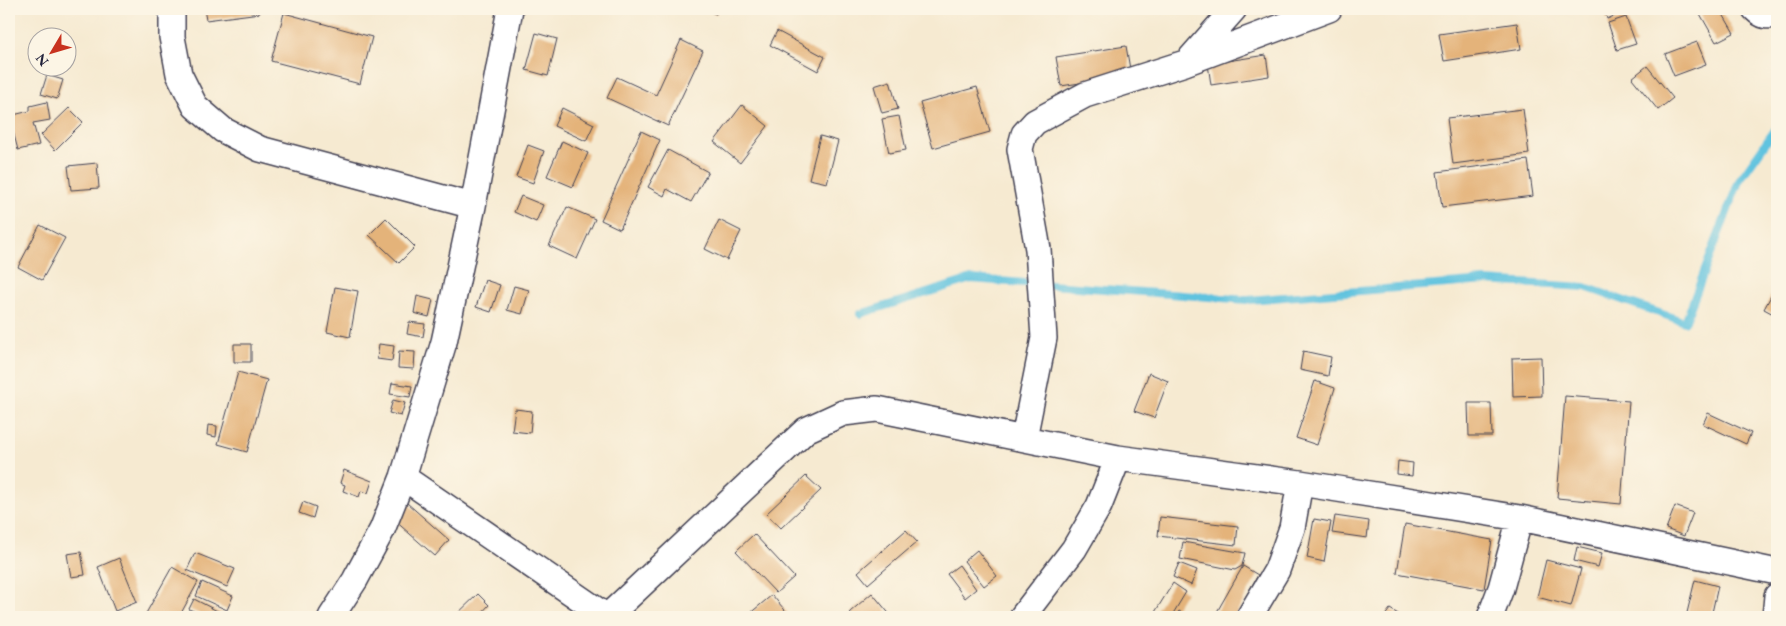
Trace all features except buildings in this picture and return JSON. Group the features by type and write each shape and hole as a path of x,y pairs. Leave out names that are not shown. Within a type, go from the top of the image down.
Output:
{"street":[{"path":"172,9 172,37 179,74 196,106 223,130 260,149 473,206"},
{"path":"331,617 355,580 382,530 403,477 444,342 473,206 510,9"},
{"path":"1185,64 1234,9"},
{"path":"1024,438 1044,338 1038,249 1020,149 1024,134 1035,122 1085,95 1185,64 1329,9"},
{"path":"1755,9 1761,15 1769,17 1777,15"},
{"path":"403,477 607,617 806,430 843,413 877,410 1118,458 1300,483 1520,518 1777,572"},
{"path":"1022,617 1074,549 1099,506 1118,458"},
{"path":"1248,617 1277,570 1292,528 1300,483"},
{"path":"1490,617 1501,588 1520,518"},
{"path":"1775,617 1777,596"}],"waterway":[{"path":"860,314 971,279 1248,300 1485,281 1585,287 1685,322 1739,181 1777,127"}]}
